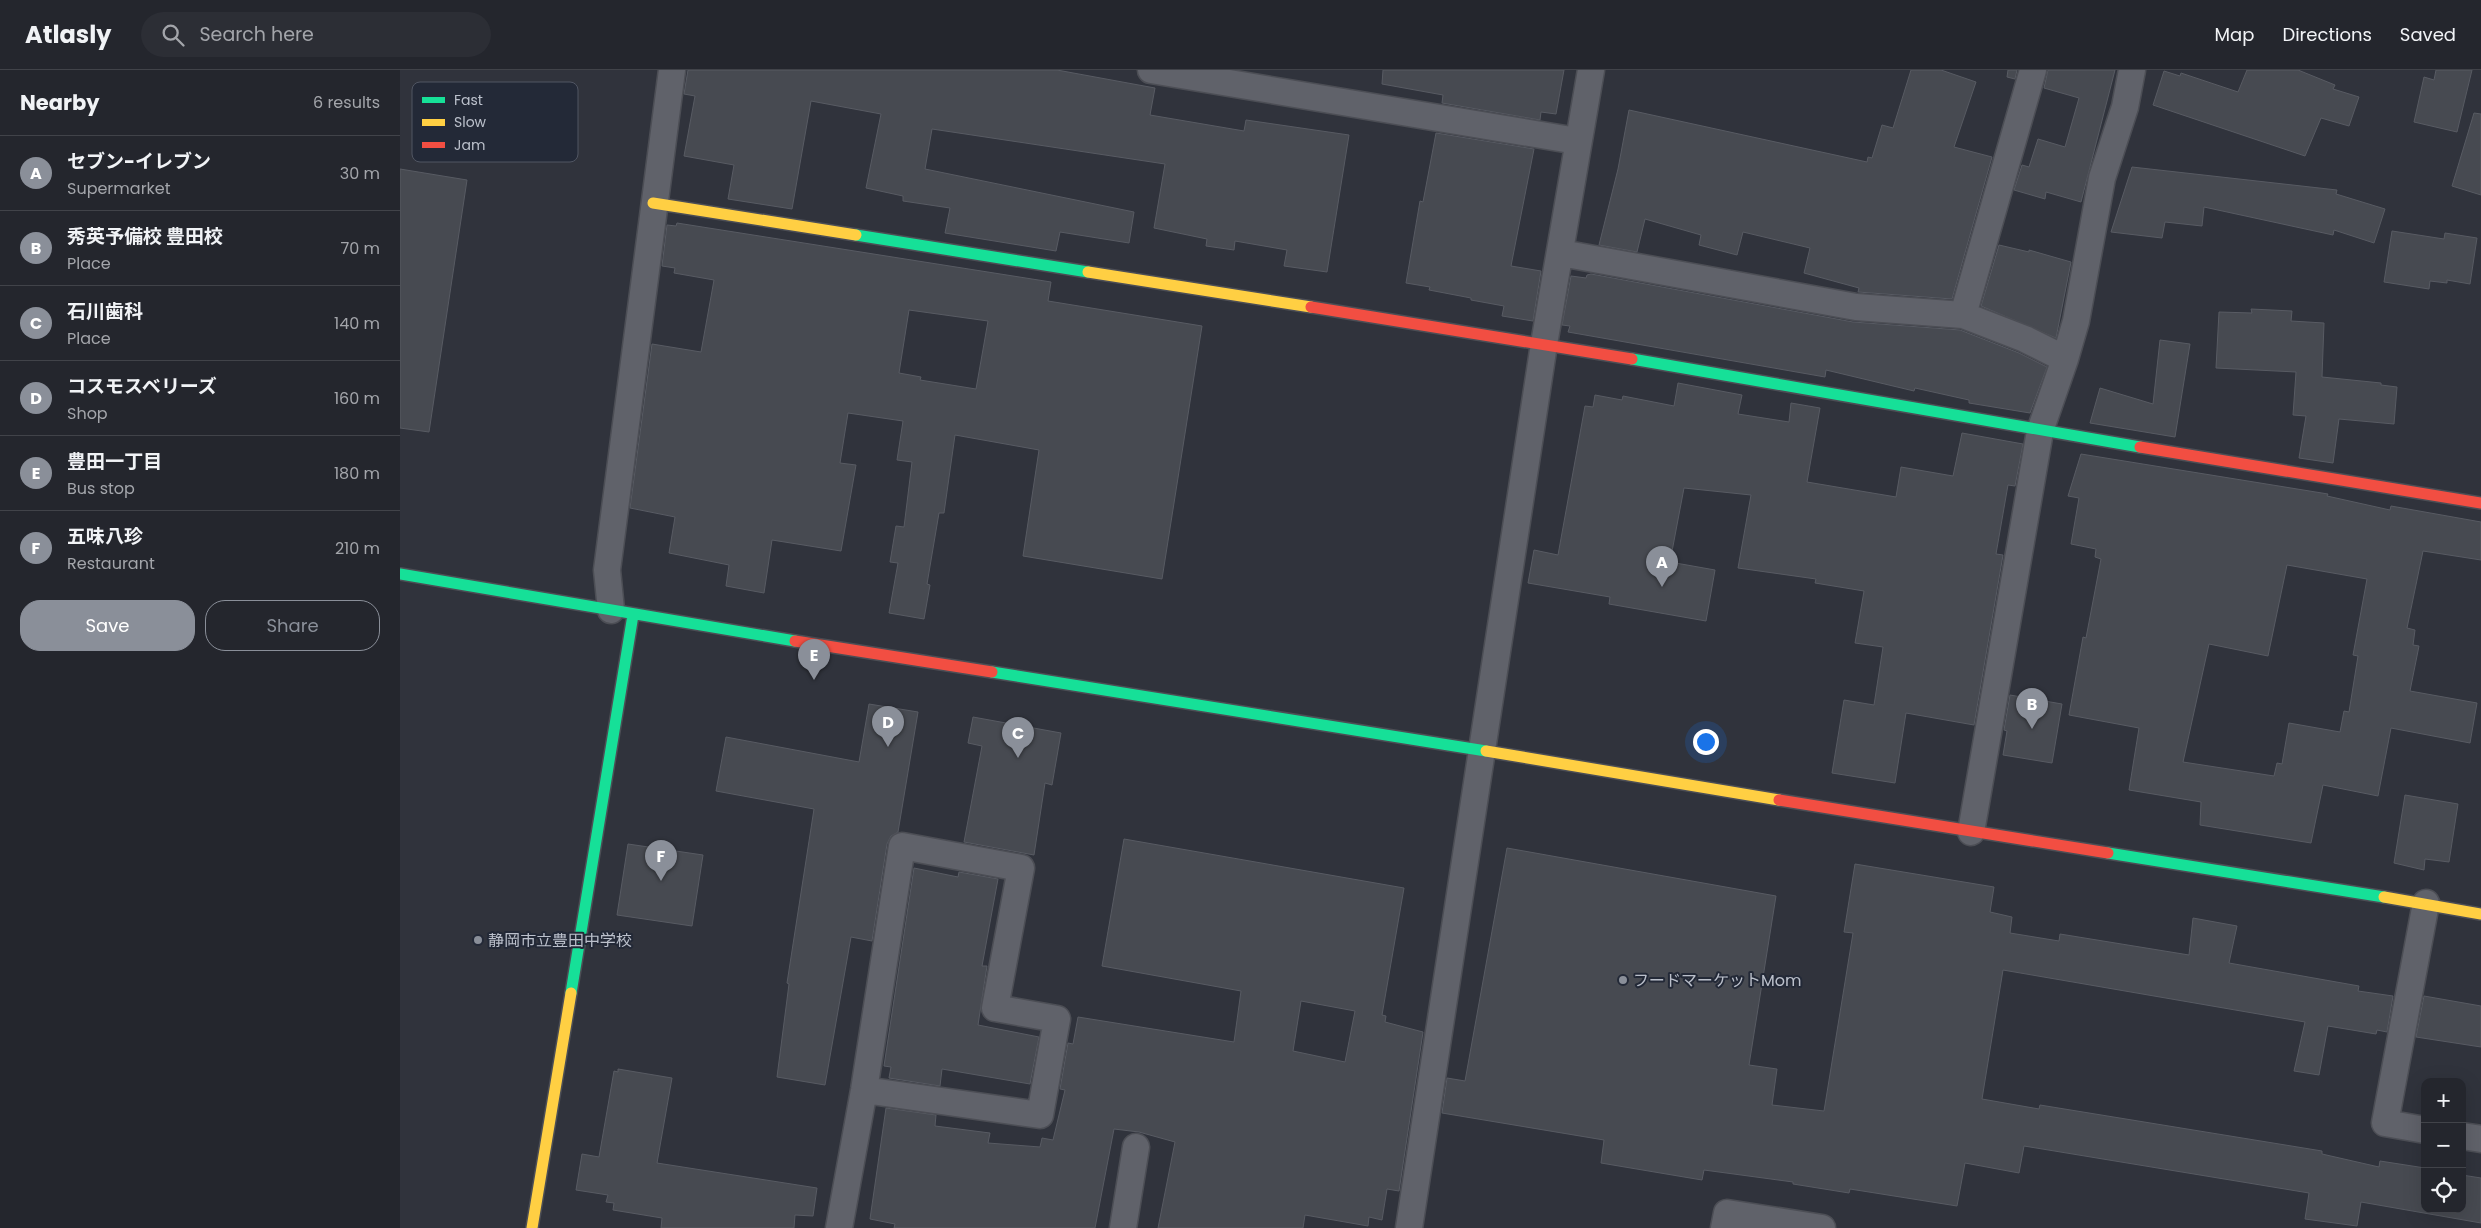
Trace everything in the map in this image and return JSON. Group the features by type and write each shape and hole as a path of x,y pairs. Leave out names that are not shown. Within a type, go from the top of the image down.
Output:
{"street":[{"path":"532,1228 622,613 608,570 653,203 672,70"},
{"path":"1152,70 1577,141"},
{"path":"1409,1228 1544,344 1561,253 1577,141 1591,70"},
{"path":"1964,315 2033,70"},
{"path":"1971,832 2040,431 2076,321 2102,178 2125,107 2132,70"},
{"path":"653,203 1544,344 2040,431 2481,502"},
{"path":"1561,253 1856,307 1964,315 2025,338 2065,359"},
{"path":"400,574 622,613 1483,750 1971,832 2426,903 2481,914"},
{"path":"839,1228 864,1090 902,846 1021,868 995,1008 1056,1019 1040,1115 864,1090"},
{"path":"2421,1129 2385,1123 2426,903"},
{"path":"2466,1137 2481,1139"},
{"path":"1123,1228 1136,1146"},
{"path":"1724,1228 1727,1213 1822,1228"}],"building":[{"path":"688,70 1057,70 1155,88 1150,115 1244,131 1246,120 1349,135 1327,272 1284,266 1287,250 1235,241 1234,250 1206,246 1207,239 1154,228 1165,164 932,129 925,169 1134,212 1129,243 1060,232 1056,251 945,233 950,208 903,201 903,196 866,188 881,114 811,101 792,209 728,199 734,165 684,156 695,96 684,94"},
{"path":"1383,70 1564,70 1556,114 1541,112 1540,120 1442,103 1443,95 1382,84"},
{"path":"1911,70 1941,70 1976,82 1954,147 1992,157 1952,299 1858,292 1859,288 1804,273 1810,248 1743,232 1737,255 1699,245 1701,235 1645,219 1637,252 1599,245 1618,169 1629,110 1867,162 1868,157 1872,158 1882,125 1893,128"},
{"path":"2008,70 2017,70 2015,79 2007,77"},
{"path":"2048,70 2115,70 2081,202 2046,192 2045,199 2014,190 2022,165 2029,167 2038,139 2065,147 2079,98 2044,88"},
{"path":"2247,70 2298,70 2335,85 2333,89 2359,97 2349,126 2321,118 2305,156 2153,105 2164,71 2180,76 2181,73 2238,92"},
{"path":"2436,70 2472,70 2457,132 2414,122 2424,77 2434,80"},
{"path":"2474,113 2481,114 2481,195 2452,186"},
{"path":"1436,133 1534,149 1511,266 1541,271 1533,321 1502,316 1504,306 1471,300 1471,298 1429,290 1430,287 1406,283 1420,201 1423,202"},
{"path":"2132,167 2337,190 2336,194 2385,209 2374,243 2334,230 2333,235 2204,207 2202,226 2165,222 2162,238 2111,232"},
{"path":"400,169 467,180 429,432 400,428"},
{"path":"677,223 1051,282 1048,301 1202,326 1162,579 1023,556 1039,450 955,435 944,513 939,513 927,584 930,585 924,619 889,613 898,563 890,562 896,526 904,527 912,462 897,460 903,421 848,413 840,463 856,465 841,551 772,540 764,593 726,586 729,565 669,553 675,517 630,508 652,344 701,352 714,280 674,273 675,268 662,266 667,225 676,226","holes":["909,310 988,321 976,389 920,380 921,377 899,373"]},
{"path":"2392,231 2444,239 2445,233 2477,238 2470,284 2447,280 2447,283 2430,281 2429,289 2384,282"},
{"path":"1999,245 2029,252 2029,250 2071,262 2056,338 1981,306"},
{"path":"1591,274 1853,322 1960,330 2019,353 2047,367 2030,413 1969,403 1969,400 1915,388 1914,391 1826,370 1825,377 1568,332 1570,326 1562,325 1571,276 1586,278 1587,275"},
{"path":"2251,309 2292,311 2291,321 2324,323 2322,377 2381,383 2381,385 2397,387 2394,424 2339,419 2333,463 2299,458 2306,416 2293,415 2296,372 2216,368 2219,312 2252,313"},
{"path":"2160,340 2190,344 2175,437 2090,423 2100,388 2153,404"},
{"path":"1678,383 1742,395 1738,414 1789,422 1791,403 1820,408 1807,482 1896,497 1901,467 1953,476 1962,433 2023,444 2015,486 2008,485 1996,554 2003,555 1974,725 1906,713 1895,783 1832,773 1844,700 1874,705 1883,647 1855,643 1864,591 1815,583 1816,579 1738,568 1751,495 1684,488 1670,562 1715,570 1706,621 1609,604 1610,597 1528,583 1534,550 1558,555 1585,406 1593,407 1595,395 1622,400 1623,396 1674,406"},
{"path":"2081,454 2328,494 2327,496 2390,510 2391,506 2481,522 2481,560 2423,551 2407,628 2415,630 2413,645 2419,646 2410,691 2477,703 2470,743 2391,728 2378,796 2323,785 2311,843 2200,825 2201,802 2129,790 2139,728 2069,715 2083,637 2086,638 2101,559 2095,557 2096,549 2071,544 2079,498 2068,496","holes":["2287,565 2367,579 2353,655 2358,656 2349,712 2344,711 2340,732 2289,723 2282,764 2277,763 2274,776 2183,762 2209,644 2268,656"]},
{"path":"2010,695 2062,704 2052,763 2003,755 2007,731 2004,730"},
{"path":"869,704 918,712 898,832 891,836 887,844 872,941 851,937 825,1085 777,1077 789,984 787,983 814,809 716,791 726,737 859,762"},
{"path":"973,717 1061,733 1052,785 1045,783 1034,855 964,842 982,746 968,743"},
{"path":"2405,795 2458,804 2449,862 2425,859 2424,870 2394,863"},
{"path":"1124,839 1404,888 1382,1015 1386,1016 1385,1022 1423,1032 1399,1191 1387,1189 1382,1220 1369,1217 1368,1226 1305,1215 1303,1228 1158,1228 1175,1142 1139,1132 1114,1129 1095,1228 894,1228 895,1224 870,1219 886,1108 936,1115 935,1126 990,1133 988,1143 1040,1147 1042,1138 1053,1140 1065,1090 1060,1089 1068,1043 1073,1044 1078,1017 1234,1042 1241,991 1102,966","holes":["1301,1001 1355,1011 1345,1062 1293,1051"]},
{"path":"628,844 703,855 692,926 617,915"},
{"path":"1507,848 1776,896 1749,1065 1777,1069 1772,1105 1824,1111 1853,933 1844,932 1855,864 1994,887 1990,912 2012,917 2010,933 2059,941 2060,934 2189,955 2193,918 2237,926 2229,963 2359,986 2358,991 2393,996 2387,1032 2377,1030 2376,1034 2328,1026 2319,1075 2294,1071 2305,1022 2003,970 1982,1099 2039,1109 2040,1105 2322,1151 2322,1154 2379,1167 2380,1161 2421,1167 2421,1212 2361,1202 2357,1226 2305,1219 2309,1193 2024,1146 2019,1173 1965,1163 1957,1206 1850,1189 1849,1193 1793,1184 1793,1182 1704,1170 1702,1180 1601,1163 1604,1140 1442,1113 1447,1078 1465,1081"},
{"path":"914,868 958,877 959,872 998,879 982,966 987,966 978,1025 1039,1037 1030,1084 942,1069 940,1086 889,1078 891,1067 884,1066"},
{"path":"2424,996 2481,1006 2481,1047 2416,1037"},
{"path":"618,1069 672,1078 657,1163 817,1188 813,1216 795,1215 794,1228 661,1228 662,1218 613,1210 614,1203 606,1202 608,1195 576,1190 582,1154 599,1157 614,1071 618,1072"},
{"path":"2466,1176 2481,1178 2481,1223 2424,1213 2466,1213"}],"traffic: fast":[{"path":"856,235 1088,272"},
{"path":"1632,359 2140,447"},
{"path":"400,574 795,641"},
{"path":"571,993 633,615"},
{"path":"992,672 1486,751"},
{"path":"2108,853 2384,897"}],"traffic: slow":[{"path":"653,203 856,235"},
{"path":"1088,272 1311,307"},
{"path":"1486,751 1779,800"},
{"path":"2384,897 2481,914"},
{"path":"532,1228 571,993"}],"traffic: jam":[{"path":"1311,307 1632,359"},
{"path":"2140,447 2481,503"},
{"path":"795,641 992,672"},
{"path":"1779,800 2108,853"}],"place":[{"name":"セブン-イレブン","path":"1662,587"},
{"name":"豊田一丁目","path":"814,680"},
{"name":"秀英予備校 豊田校","path":"2032,729"},
{"name":"コスモスベリーズ","path":"888,747"},
{"name":"石川歯科","path":"1018,758"},
{"name":"五味八珍","path":"661,881"},
{"name":"静岡市立豊田中学校","path":"478,940"},
{"name":"フードマーケットMom","path":"1623,980"}]}
